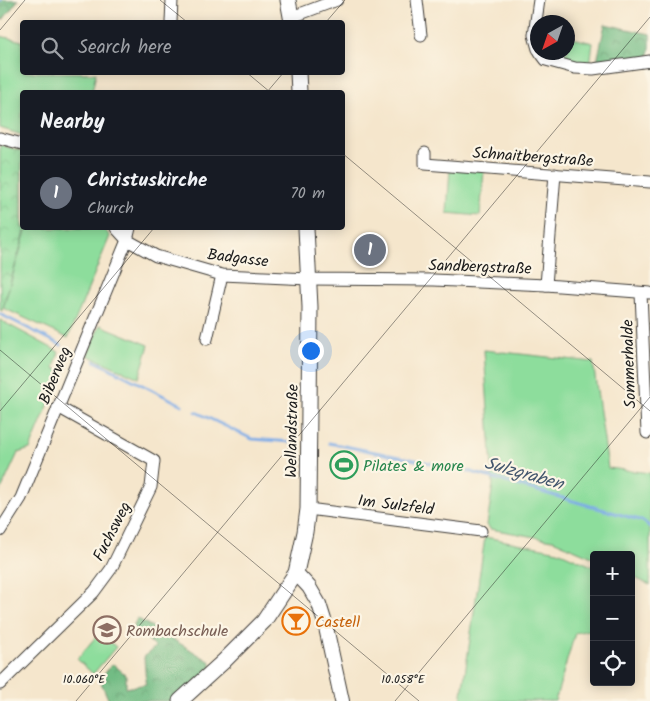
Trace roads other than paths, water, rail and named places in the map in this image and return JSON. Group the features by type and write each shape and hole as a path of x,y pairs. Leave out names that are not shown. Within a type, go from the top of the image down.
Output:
{"main road":[{"path":"288,0 292,20"},
{"path":"298,75 299,90"},
{"name":"Wellandstraße","path":"296,573 304,539 308,509 310,307 306,230"},
{"path":"180,701 264,621 296,573"}],"street":[{"path":"171,20 172,0"},
{"path":"292,20 337,0"},
{"path":"417,0 421,35"},
{"path":"537,15 539,0"},
{"path":"546,60 575,68 593,69 650,61"},
{"path":"0,138 20,143"},
{"name":"Schnaitbergstraße","path":"426,153 425,164 650,182"},
{"path":"546,285 555,174"},
{"name":"Badgasse","path":"118,230 127,240 156,256 222,275 309,280"},
{"name":"Biberweg","path":"0,531 21,498 130,230"},
{"path":"207,340 222,275"},
{"name":"Sandbergstraße","path":"309,280 434,280 546,285 646,293"},
{"name":"Sommerhalde","path":"646,293 647,433"},
{"name":"Fuchsweg","path":"0,684 94,592 111,569 151,487 154,461 58,408"},
{"name":"Im Sulzfeld","path":"308,509 481,531"},
{"path":"296,573 309,587 319,604 326,623 342,701"}],"waterway":[{"name":"Sulzgraben","path":"0,314 61,345"},
{"name":"Sulzgraben","path":"95,361 182,405"},
{"name":"Sulzgraben","path":"196,412 252,439 292,442"},
{"name":"Sulzgraben","path":"329,443 461,469 643,521 650,527"}],"place":[{"name":"Christuskirche","path":"370,250"},
{"name":"Pilates & more","path":"344,465"},
{"name":"Castell","path":"296,621"},
{"name":"Rombachschule","path":"107,630"}]}
